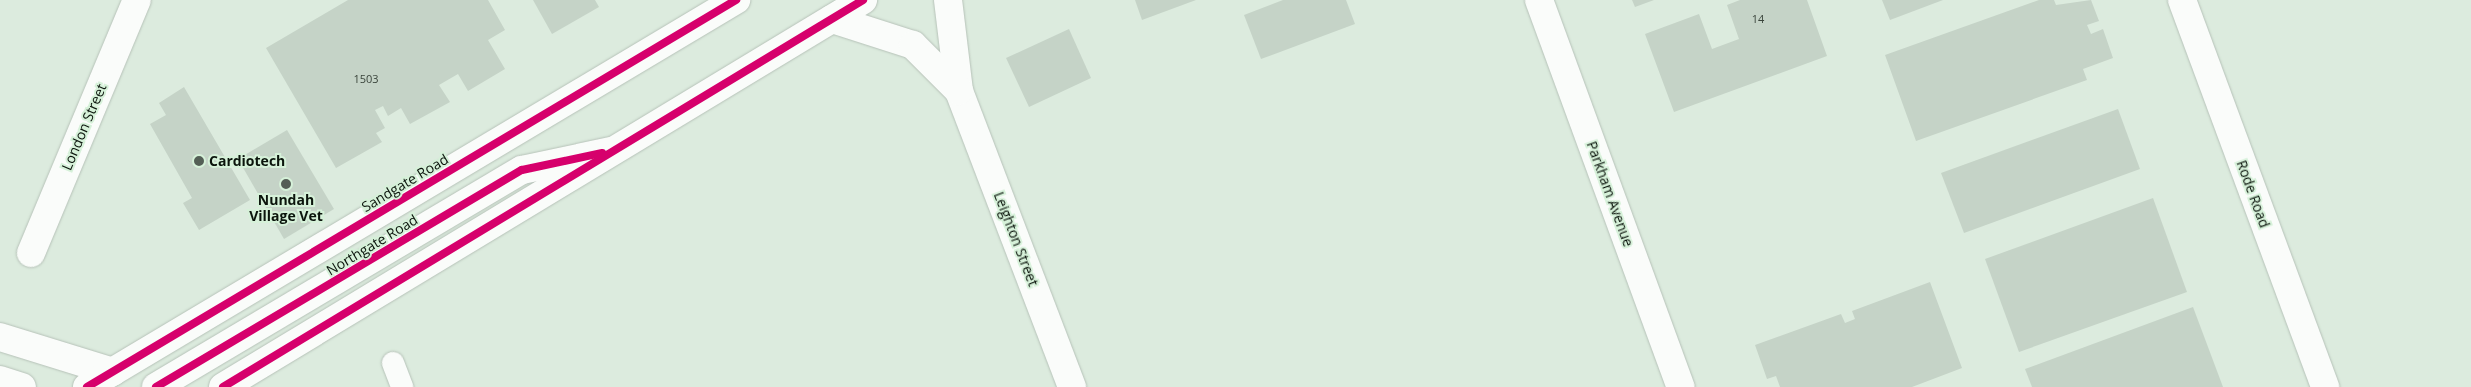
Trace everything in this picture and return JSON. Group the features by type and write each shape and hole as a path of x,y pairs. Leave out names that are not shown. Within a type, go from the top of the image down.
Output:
{"main road":[{"name":"London Street","path":"31,253 137,0"},
{"name":"Sandgate Road","path":"87,387 736,0"},
{"path":"223,387 863,0"},
{"name":"Leighton Street","path":"948,0 959,91 1072,387"},
{"name":"Parkham Avenue","path":"1539,0 1682,387"},
{"name":"Rode Road","path":"2182,0 2325,387"},
{"name":"Leighton Street","path":"832,19 913,45 959,91"},
{"name":"Northgate Road","path":"156,387 522,170 612,151"},
{"path":"0,337 113,372"},
{"path":"0,380 22,387"}],"lane":[{"path":"393,363 402,387"}],"building":[{"path":"348,0 488,0 505,30 488,40 505,69 468,91 458,74 439,85 450,102 410,124 401,108 388,116 383,106 375,110 385,128 376,133 382,142 336,168 266,48"},
{"path":"533,0 595,0 599,7 552,34"},
{"path":"1135,0 1196,0 1142,20"},
{"path":"1283,0 1346,0 1355,24 1261,59 1244,15"},
{"path":"1632,0 1654,0 1635,7"},
{"path":"1740,0 1807,0 1827,56 1674,112 1645,34 1699,14 1712,49 1739,39 1727,5"},
{"path":"1882,0 1943,0 1890,20"},
{"path":"2039,0 2054,0 2056,5 2091,0 2099,21 2087,25 2091,34 2103,29 2113,58 2083,69 2087,80 1916,141 1885,55"},
{"path":"1069,29 1091,78 1029,107 1006,58"},
{"name":"Cardiotech","path":"184,87 250,200 199,230 183,203 192,198 150,124 166,115 159,103"},
{"path":"2118,109 2140,169 1964,233 1941,173"},
{"name":"Nundah Village Vet","path":"287,130 334,209 284,239 238,159"},
{"path":"2153,198 2187,292 2019,352 1985,259"},
{"path":"1930,282 1962,368 1912,387 1780,387 1776,376 1767,379 1755,345 1841,314 1845,323 1855,319 1852,311"},
{"path":"2193,307 2223,387 2032,387 2025,369"}],"cycle path":[{"path":"87,387 736,0"},
{"path":"223,387 863,0"},
{"path":"156,387 522,170 602,153"}],"place":[{"name":"Cardiotech","path":"199,161"},
{"name":"Nundah Village Vet","path":"286,184"}]}
